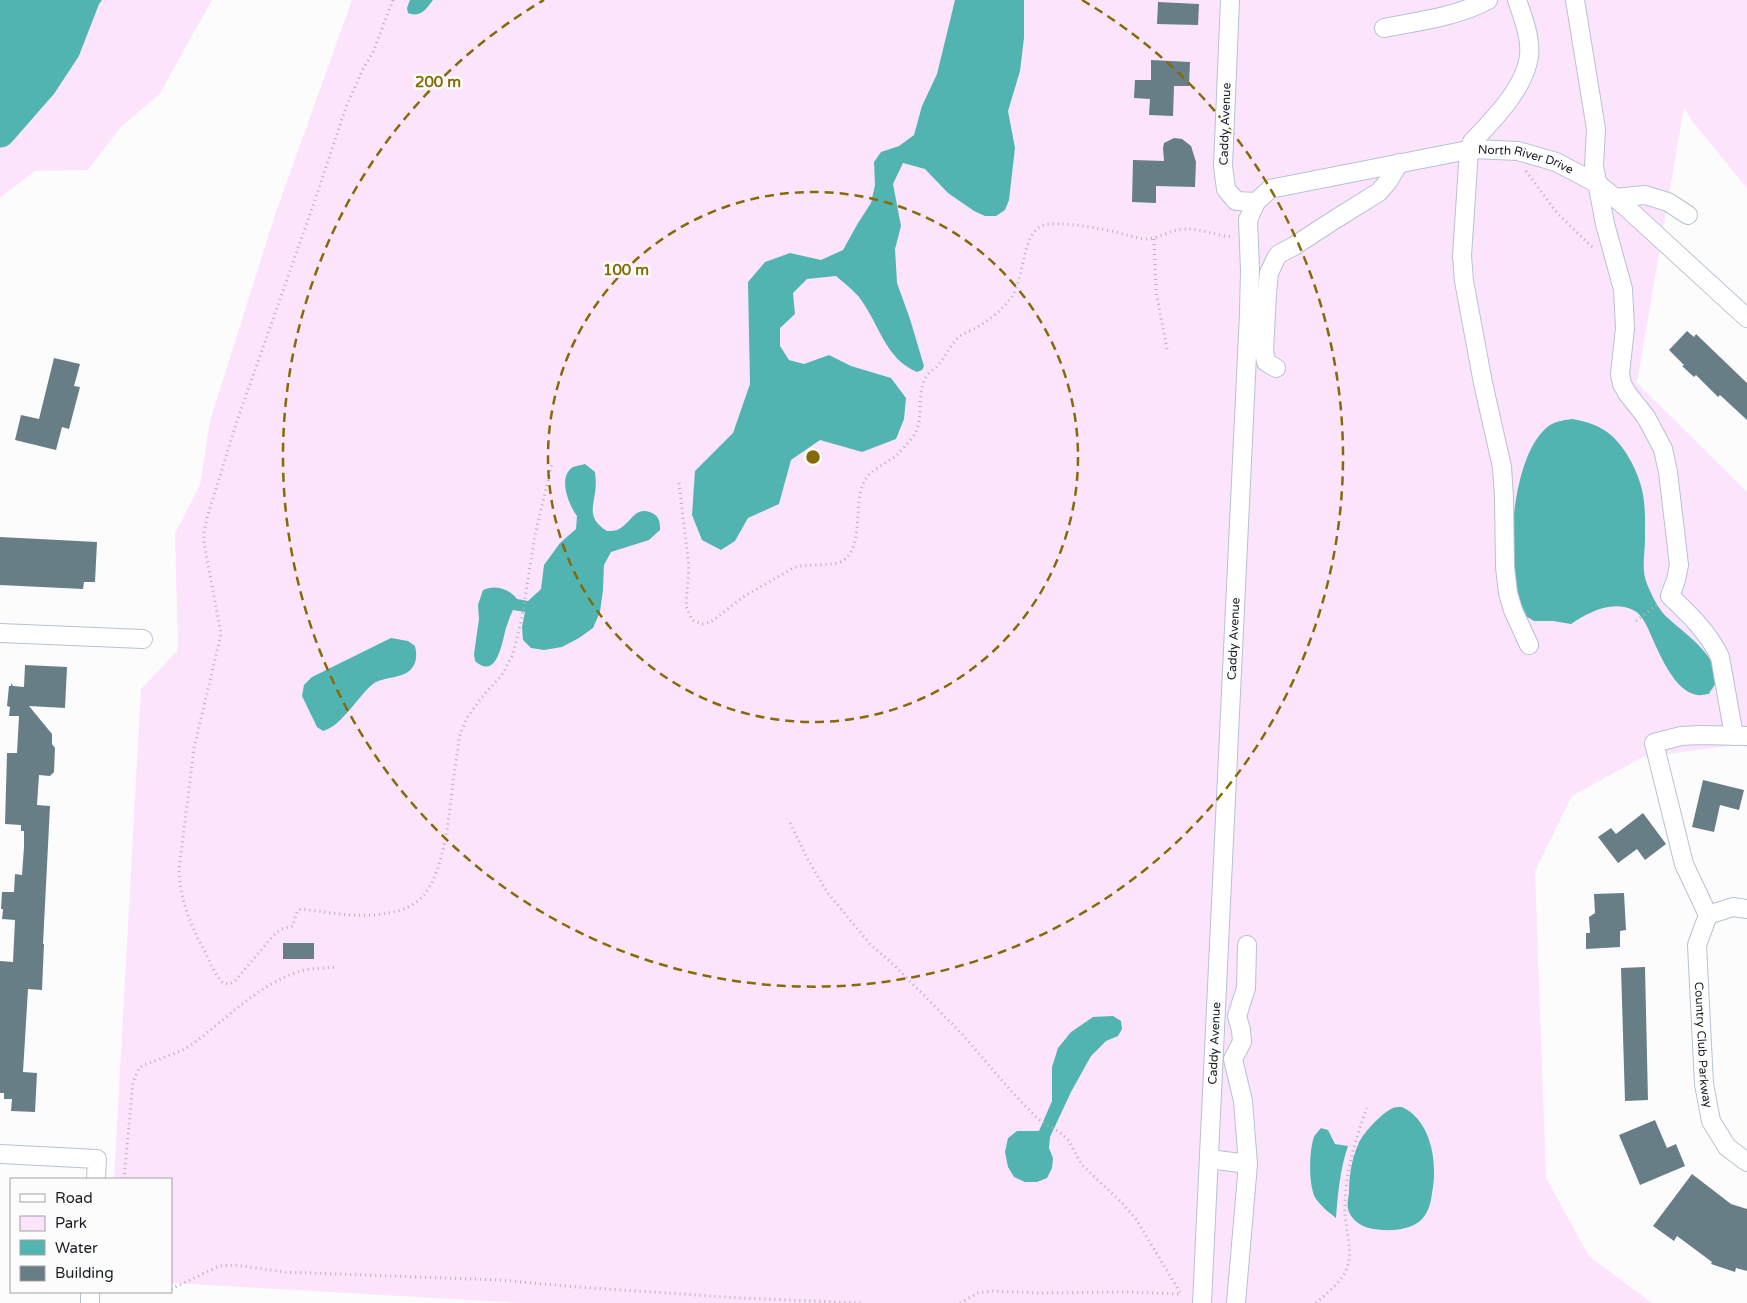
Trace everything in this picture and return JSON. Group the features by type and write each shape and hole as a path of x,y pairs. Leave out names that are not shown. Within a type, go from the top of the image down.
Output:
{"street":[{"name":"Caddy Avenue","path":"1202,1300 1248,313 1248,220 1256,202 1236,201 1226,189 1223,166 1230,0"},
{"path":"1384,28 1452,14 1473,8 1488,0"},
{"path":"1517,0 1523,17 1530,55 1526,70 1516,90 1472,142 1469,150 1462,256 1464,281 1483,383 1502,467 1505,567 1508,593 1513,610 1529,645"},
{"path":"1576,0 1595,121 1594,166 1605,224 1623,289 1625,328 1620,363 1622,384 1646,417 1663,449 1668,472 1679,565 1670,596 1700,626 1715,646 1720,656 1740,736 1680,736 1654,743 1684,864 1708,915 1733,907 1747,908"},
{"name":"North River Drive","path":"1256,202 1270,189 1398,163 1469,150 1513,151 1556,162 1598,184 1747,318"},
{"path":"1276,368 1266,362 1264,351 1267,293 1270,273 1276,258 1279,254 1379,192 1389,180 1398,163"},
{"path":"1615,198 1646,194 1668,202 1688,215"},
{"path":"0,633 143,639"},
{"name":"Country Club Parkway","path":"1708,915 1697,945 1704,1084 1711,1122 1727,1147 1747,1162"},
{"path":"1236,1303 1248,1164 1243,1101 1233,1059 1242,1042 1237,1016 1246,988 1247,946"},
{"path":"0,1154 97,1159 96,1178"},
{"path":"1209,1159 1248,1164"}],"path":[{"path":"393,0 373,52 346,107 236,424 204,532 221,634 194,748 179,870 184,904 192,928 223,984 234,982 274,935 281,929 293,926 298,910 351,915 381,914 399,911 420,900 425,894 439,862 446,838 462,726 474,708 502,675 513,654 522,617 535,535 552,464"},
{"path":"1513,151 1525,171 1557,212 1584,241 1617,269"},
{"path":"679,483 689,567 686,606 692,620 707,624 744,597 793,568 800,565 841,562 850,554 854,543 863,484 867,477 896,455 913,437 920,419 922,386 929,372 938,365 960,336 974,329 1003,309 1013,295 1020,280 1033,232 1045,224 1082,225 1143,239 1154,238 1187,228 1226,237 1249,238"},
{"path":"1154,238 1156,291 1167,349"},
{"path":"1636,621 1670,596"},
{"path":"790,823 807,858 827,892 870,944 896,966 963,1035 1038,1119 1068,1140 1082,1164 1136,1219 1181,1294"},
{"path":"124,1178 133,1082 139,1068 191,1045 236,1009 275,982 303,971 336,967"},
{"path":"1316,1303 1341,1278 1346,1268 1349,1248 1345,1214 1346,1190 1354,1145 1367,1108"},
{"path":"172,1289 219,1266 235,1265 285,1272 498,1280 741,1298 861,1303"},
{"path":"960,1303 991,1290 1181,1294 1202,1300"}],"green space":[{"path":"102,0 212,0 159,95 121,127 88,170 35,171 0,198 0,127 36,89"},
{"path":"352,0 1747,0 1747,188 1692,121 1684,107 1637,383 1747,492 1747,747 1737,745 1643,757 1572,796 1535,871 1546,1178 1589,1256 1652,1303 522,1303 172,1283 172,1178 114,1178 141,689 178,650 175,534 200,485 210,421 275,215"}],"water":[{"path":"0,0 102,0 36,89 0,127"},
{"path":"410,0 433,0 423,12 413,14 408,13 407,8"},
{"path":"955,0 1024,0 1024,38 1020,71 1008,111 1015,148 1009,200 1005,210 996,216 985,216 974,211 948,193 925,169 903,163 893,184 901,226 895,249 897,283 924,366 922,370 917,372 897,358 859,297 836,276 807,279 793,293 795,314 780,328 780,346 789,360 804,364 829,355 851,366 891,378 906,398 904,419 896,439 862,452 820,440 791,460 779,504 748,518 735,541 721,550 702,540 692,515 695,471 733,433 750,384 748,282 765,262 790,253 821,260 843,250 871,203 875,185 874,162 881,152 899,146 914,135 922,106 937,74"},
{"path":"1572,419 1593,424 1611,435 1632,463 1639,479 1644,499 1644,567 1647,584 1665,616 1701,647 1708,656 1716,675 1715,684 1709,694 1698,695 1689,692 1674,679 1644,621 1635,611 1618,606 1602,608 1571,624 1553,621 1534,621 1524,615 1515,583 1512,561 1514,519 1522,474 1529,454 1538,437 1550,425"},
{"path":"585,464 595,472 596,485 593,514 601,527 607,531 618,530 637,513 646,511 658,518 660,530 649,540 611,552 604,565 600,612 593,628 562,647 544,650 531,648 523,640 522,627 525,612 513,610 497,657 489,666 482,666 475,661 474,654 479,619 478,605 483,590 492,587 502,588 517,599 528,601 541,589 544,565 560,543 576,529 577,516 566,491 566,477 573,467"},
{"path":"391,638 408,641 415,646 416,657 412,668 404,674 373,684 343,717 330,728 323,731 317,727 302,696 304,685 312,677"},
{"path":"1113,1016 1121,1021 1122,1029 1118,1036 1106,1041 1091,1056 1071,1092 1050,1137 1049,1148 1053,1158 1052,1168 1047,1178 1037,1182 1025,1182 1014,1177 1008,1167 1005,1152 1008,1138 1017,1131 1039,1131 1052,1101 1052,1067 1058,1048 1071,1032 1093,1017"},
{"path":"1402,1107 1420,1122 1430,1144 1434,1169 1432,1197 1423,1218 1409,1227 1389,1230 1369,1228 1356,1221 1348,1209 1350,1175 1354,1157 1360,1141 1372,1125 1391,1109"},
{"path":"1321,1128 1328,1130 1335,1144 1348,1146 1341,1172 1336,1218 1318,1202 1313,1193 1310,1168 1311,1150 1314,1137"}],"building":[{"path":"1158,2 1199,4 1198,25 1157,24"},
{"path":"1151,60 1190,62 1189,86 1174,86 1173,116 1149,115 1150,99 1134,98 1135,80 1151,80"},
{"path":"1174,138 1182,139 1191,146 1196,162 1195,187 1156,186 1156,203 1132,202 1133,160 1164,161 1164,143"},
{"path":"1687,331 1694,337 1696,334 1747,383 1747,420 1720,395 1718,397 1696,375 1694,377 1669,350"},
{"path":"54,358 80,364 74,386 80,387 69,429 62,427 56,450 15,440 21,415 39,419"},
{"path":"0,537 97,542 95,582 84,582 83,589 0,585"},
{"path":"25,665 67,667 65,708 29,706 52,734 52,744 55,748 54,772 50,776 39,775 37,805 50,806 42,990 28,989 23,1072 37,1073 35,1112 11,1111 12,1099 4,1099 4,1093 0,1093 0,961 13,962 15,920 2,919 2,892 14,892 15,874 22,875 24,847 24,831 21,831 21,825 5,824 7,753 17,753 19,716 9,716 10,707 7,706 11,683 13,686 24,687"},
{"path":"1703,780 1744,790 1739,810 1720,805 1714,832 1692,827"},
{"path":"1643,813 1666,844 1645,860 1637,849 1618,863 1598,837 1611,828 1616,834"},
{"path":"1624,893 1626,930 1620,931 1620,947 1586,949 1586,933 1590,933 1589,917 1595,913 1594,894"},
{"path":"283,943 314,943 314,959 283,959"},
{"path":"1645,967 1648,1100 1625,1101 1621,968"},
{"path":"1655,1120 1667,1148 1676,1144 1685,1166 1640,1185 1619,1135"},
{"path":"1692,1174 1731,1204 1747,1209 1747,1271 1736,1268 1735,1272 1711,1264 1712,1262 1677,1236 1674,1241 1653,1226"}],"waterway":[{"path":"0,132 42,84 65,49 84,0"}]}
